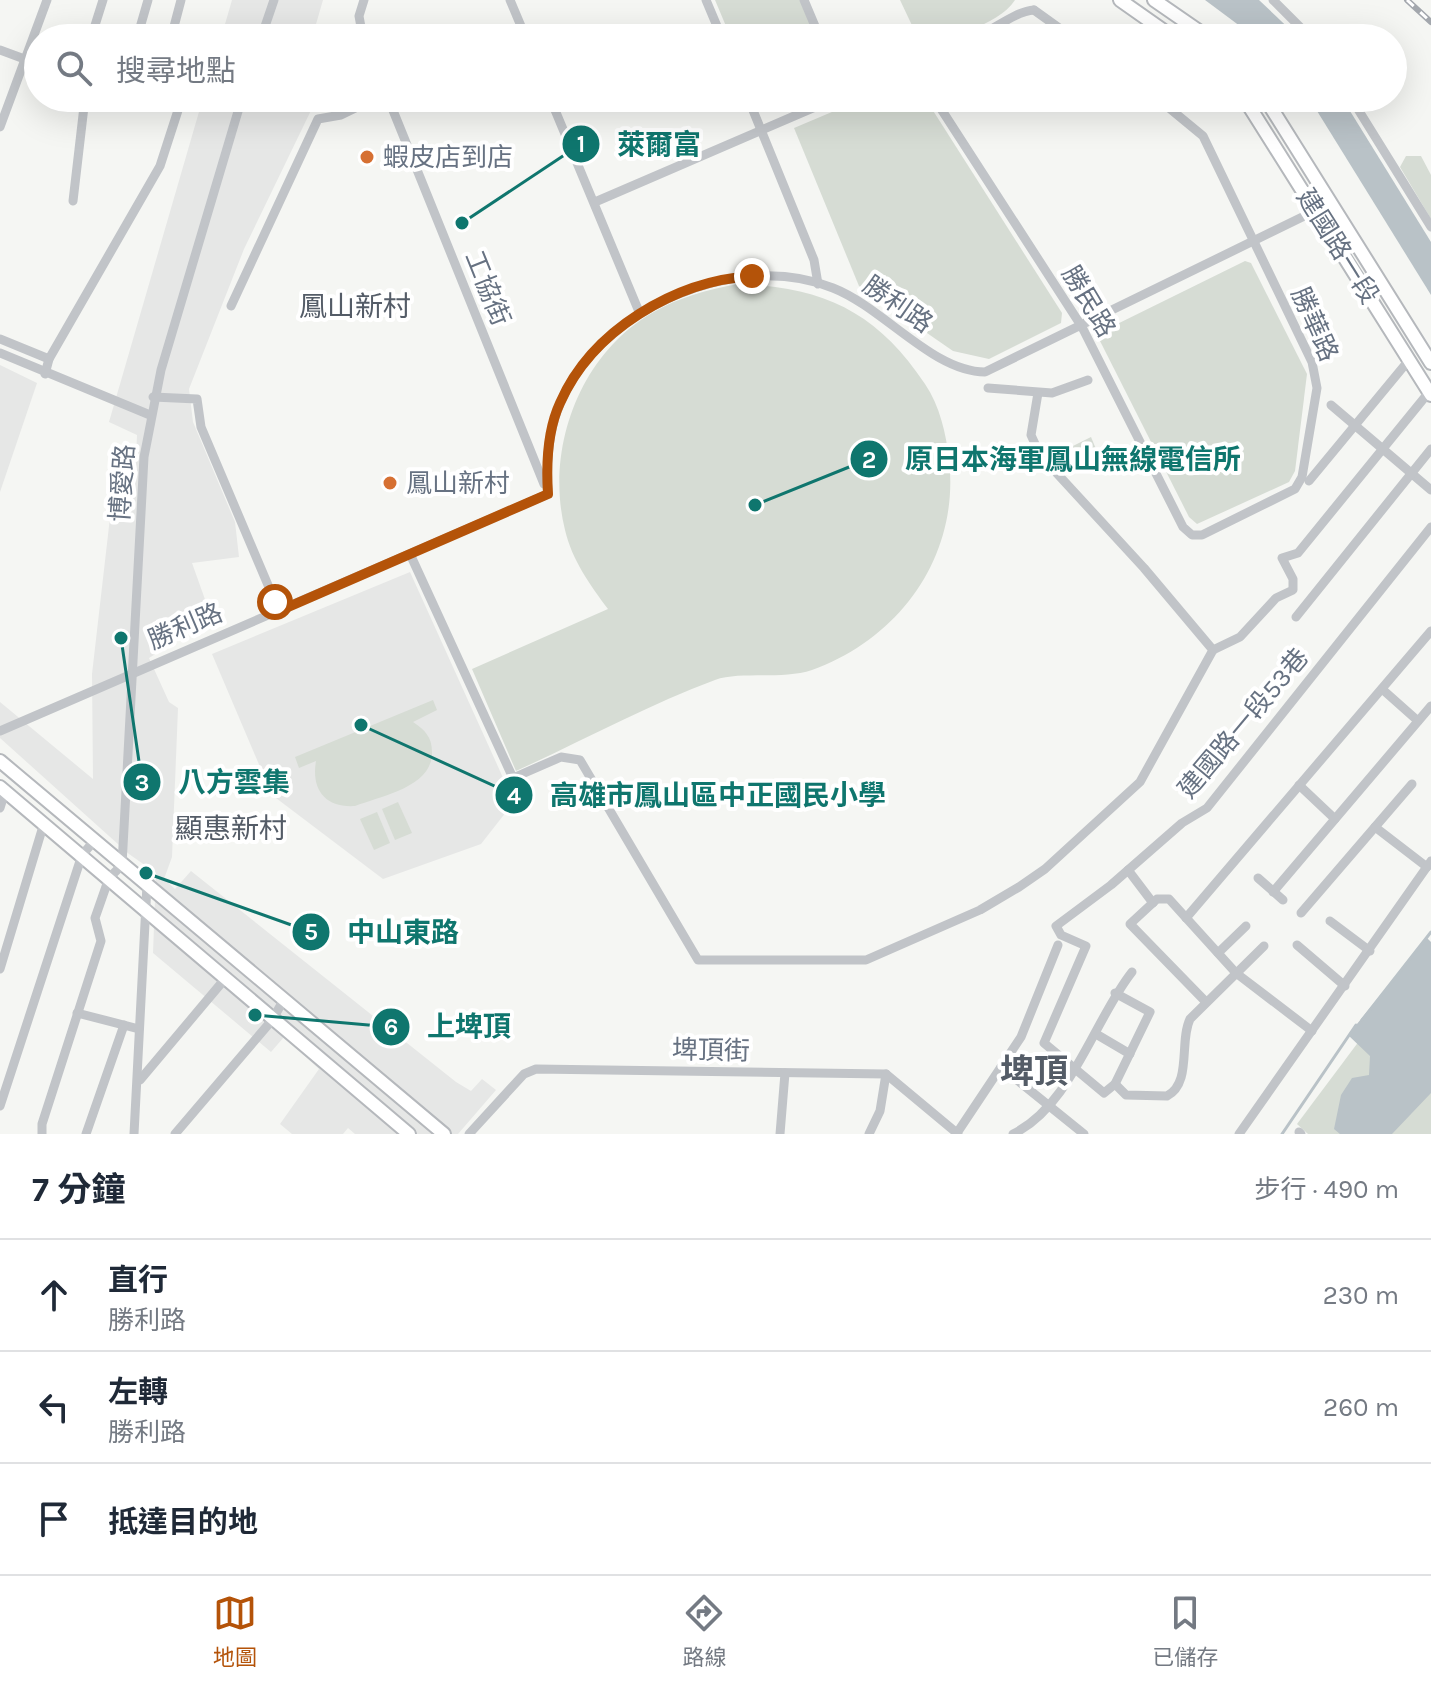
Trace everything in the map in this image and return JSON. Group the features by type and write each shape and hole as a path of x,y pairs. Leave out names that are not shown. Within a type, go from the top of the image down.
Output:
{"main road":[{"path":"1120,0 1154,24"},
{"path":"1154,0 1189,24"},
{"name":"建國路一段","path":"1253,112 1430,394"},
{"name":"建國路一段","path":"1274,112 1431,363"},
{"path":"0,761 444,1134"},
{"path":"2,789 409,1134"}],"street":[{"path":"39,24 47,0"},
{"path":"95,24 103,0"},
{"path":"141,24 148,0"},
{"path":"175,24 181,0"},
{"path":"266,24 274,0"},
{"path":"360,24 359,16 364,0"},
{"path":"510,0 520,24"},
{"path":"706,0 716,24"},
{"path":"804,0 814,24"},
{"path":"1273,0 1297,24"},
{"path":"1004,24 1036,5 1057,24"},
{"path":"0,50 24,59"},
{"path":"0,127 24,65"},
{"path":"73,201 83,112"},
{"path":"45,374 49,359 160,166 177,112"},
{"name":"博愛路","path":"122,865 135,671 144,457 150,415 238,112"},
{"path":"231,306 318,119 347,112"},
{"name":"工協街","path":"394,112 548,494"},
{"path":"556,112 640,314"},
{"path":"754,112 814,260 818,284"},
{"path":"595,202 803,112"},
{"name":"勝民路","path":"943,112 1082,327 1183,527 1192,535"},
{"name":"勝華路","path":"1174,112 1203,136 1315,374 1317,388 1302,477 1295,489 1210,532 1192,535"},
{"path":"1360,112 1431,227"},
{"name":"勝利路","path":"0,731 548,494 546,459 560,403 591,357 640,314 681,292 723,279 775,277 818,284 863,302 938,358 973,372 1001,367 1331,203"},
{"path":"0,339 49,359"},
{"path":"0,353 150,415"},
{"path":"1309,481 1409,360"},
{"path":"988,388 1052,393 1088,380"},
{"path":"1038,393 1031,435 1040,455 1144,568 1213,650"},
{"path":"410,554 513,778 561,757 580,760 698,960 866,960 980,910 1019,887 1045,869 1140,782 1213,650 1240,637 1276,598 1293,590 1293,579 1282,558 1298,553 1430,394"},
{"path":"153,397 197,399 201,427 279,611"},
{"path":"1331,405 1431,490"},
{"path":"1296,617 1431,449"},
{"name":"建國路一段53巷","path":"1075,1068 1044,1043 1086,946 1061,935 1056,926 1182,823 1207,808 1431,528"},
{"path":"1186,918 1431,631"},
{"path":"1382,689 1418,721"},
{"path":"1273,892 1431,706"},
{"path":"1301,913 1412,784"},
{"path":"1299,785 1335,819"},
{"path":"0,808 2,789"},
{"path":"0,969 44,823"},
{"path":"1239,1134 1429,864 1375,827"},
{"path":"0,1106 82,855 95,840"},
{"path":"42,1134 42,1124 101,941 102,935 95,918 109,878 122,865"},
{"path":"1128,870 1153,903"},
{"path":"1258,878 1283,900"},
{"path":"134,1134 140,1080 139,1029 147,885"},
{"path":"1205,1001 1130,924 1153,903 1165,897 1236,973 1312,1031"},
{"path":"1330,921 1370,951"},
{"path":"1218,953 1246,926"},
{"path":"886,1074 958,1133 1021,1037 1058,945"},
{"path":"1297,945 1345,986"},
{"path":"1115,1084 1126,1095 1167,1096 1173,1093 1183,1077 1183,1034 1205,1001 1264,946"},
{"path":"1013,1134 1028,1125 1048,1104 1075,1068 1096,1034 1115,993 1132,972"},
{"path":"140,1080 224,980"},
{"path":"1075,1068 1104,1093 1115,1084 1150,1012 1115,993"},
{"path":"175,1134 273,1019 284,999"},
{"path":"77,1013 139,1029"},
{"path":"86,1134 124,1025"},
{"path":"1096,1034 1130,1054"},
{"path":"1001,1067 1084,1134"},
{"name":"埤頂街","path":"469,1134 524,1074 536,1069 886,1074"},
{"path":"780,1134 785,1073"},
{"path":"869,1134 880,1111 886,1074"}],"shaded area":[{"path":"232,0 323,0 316,24 225,24"},
{"path":"715,0 800,0 810,24 725,24"},
{"path":"900,0 1015,0 984,24 911,24"},
{"path":"1205,0 1259,0 1284,24 1237,24"},
{"path":"199,112 310,112 244,249 189,389 193,422 235,522 239,557 192,563 212,619 149,658 169,702 178,708 172,857 164,879 175,889 191,871 456,1082 471,1091 482,1079 496,1090 458,1134 355,1134 348,1128 343,1134 292,1134 280,1124 319,1069 284,1037 271,1052 153,953 156,873 129,854 0,738 0,702 93,779 92,674 115,474 120,453 136,458 137,435 109,422"},
{"path":"832,112 934,112 1062,313 1061,323 989,359 953,351 859,286 794,128"},
{"path":"1318,112 1351,112 1431,242 1431,295"},
{"path":"1406,156 1421,156 1431,175 1431,219 1400,167"},
{"path":"1245,261 1251,263 1307,374 1295,471 1289,482 1197,524 1189,517 1099,339 1103,331"},
{"path":"738,284 797,291 846,308 888,338 925,384 942,420 949,459 950,494 945,528 934,560 918,588 897,614 872,637 844,656 800,673 715,680 516,771 472,669 608,609 577,562 565,530 560,499 560,468 564,437 574,407 587,379 605,353 626,331 672,303"},
{"path":"0,365 37,383 0,492"},
{"path":"1091,437 1096,449 1069,462 1063,451"},
{"path":"410,572 514,802 481,844 383,879 272,795 212,654"},
{"path":"433,700 437,710 413,722 429,738 432,747 430,764 424,774 404,788 355,806 345,806 322,795 316,780 316,761 299,768 295,757"},
{"path":"398,802 412,833 395,840 382,809"},
{"path":"377,812 390,843 374,850 360,819"},
{"path":"1427,938 1431,942 1431,1093 1392,1134 1340,1134 1334,1129 1341,1095 1352,1078 1369,1075 1370,1056 1348,1035"},
{"path":"1431,945 1431,1134 1308,1134 1297,1124"}],"waterway":[{"path":"1362,1020 1431,932"},
{"path":"1282,1134 1356,1025"}],"railway":[{"path":"1407,0 1431,22"}],"place":[{"name":"蝦皮店到店","path":"367,157"},
{"name":"萊爾富","path":"462,223"},
{"name":"鳳山新村","path":"390,483"},
{"name":"原日本海軍鳳山無線電信所","path":"755,505"},
{"name":"八方雲集","path":"121,638"},
{"name":"高雄市鳳山區中正國民小學","path":"361,725"},
{"name":"中山東路","path":"146,873"},
{"name":"上埤頂","path":"255,1015"}],"district":[{"name":"鳳山新村","path":"355,306"},
{"name":"顯惠新村","path":"231,828"},
{"name":"埤頂","path":"1034,1071"}],"route":[{"path":"275,602 279,611 548,494 546,459 552,427 560,403 591,357 616,332 656,304 700,284 752,276"}]}
